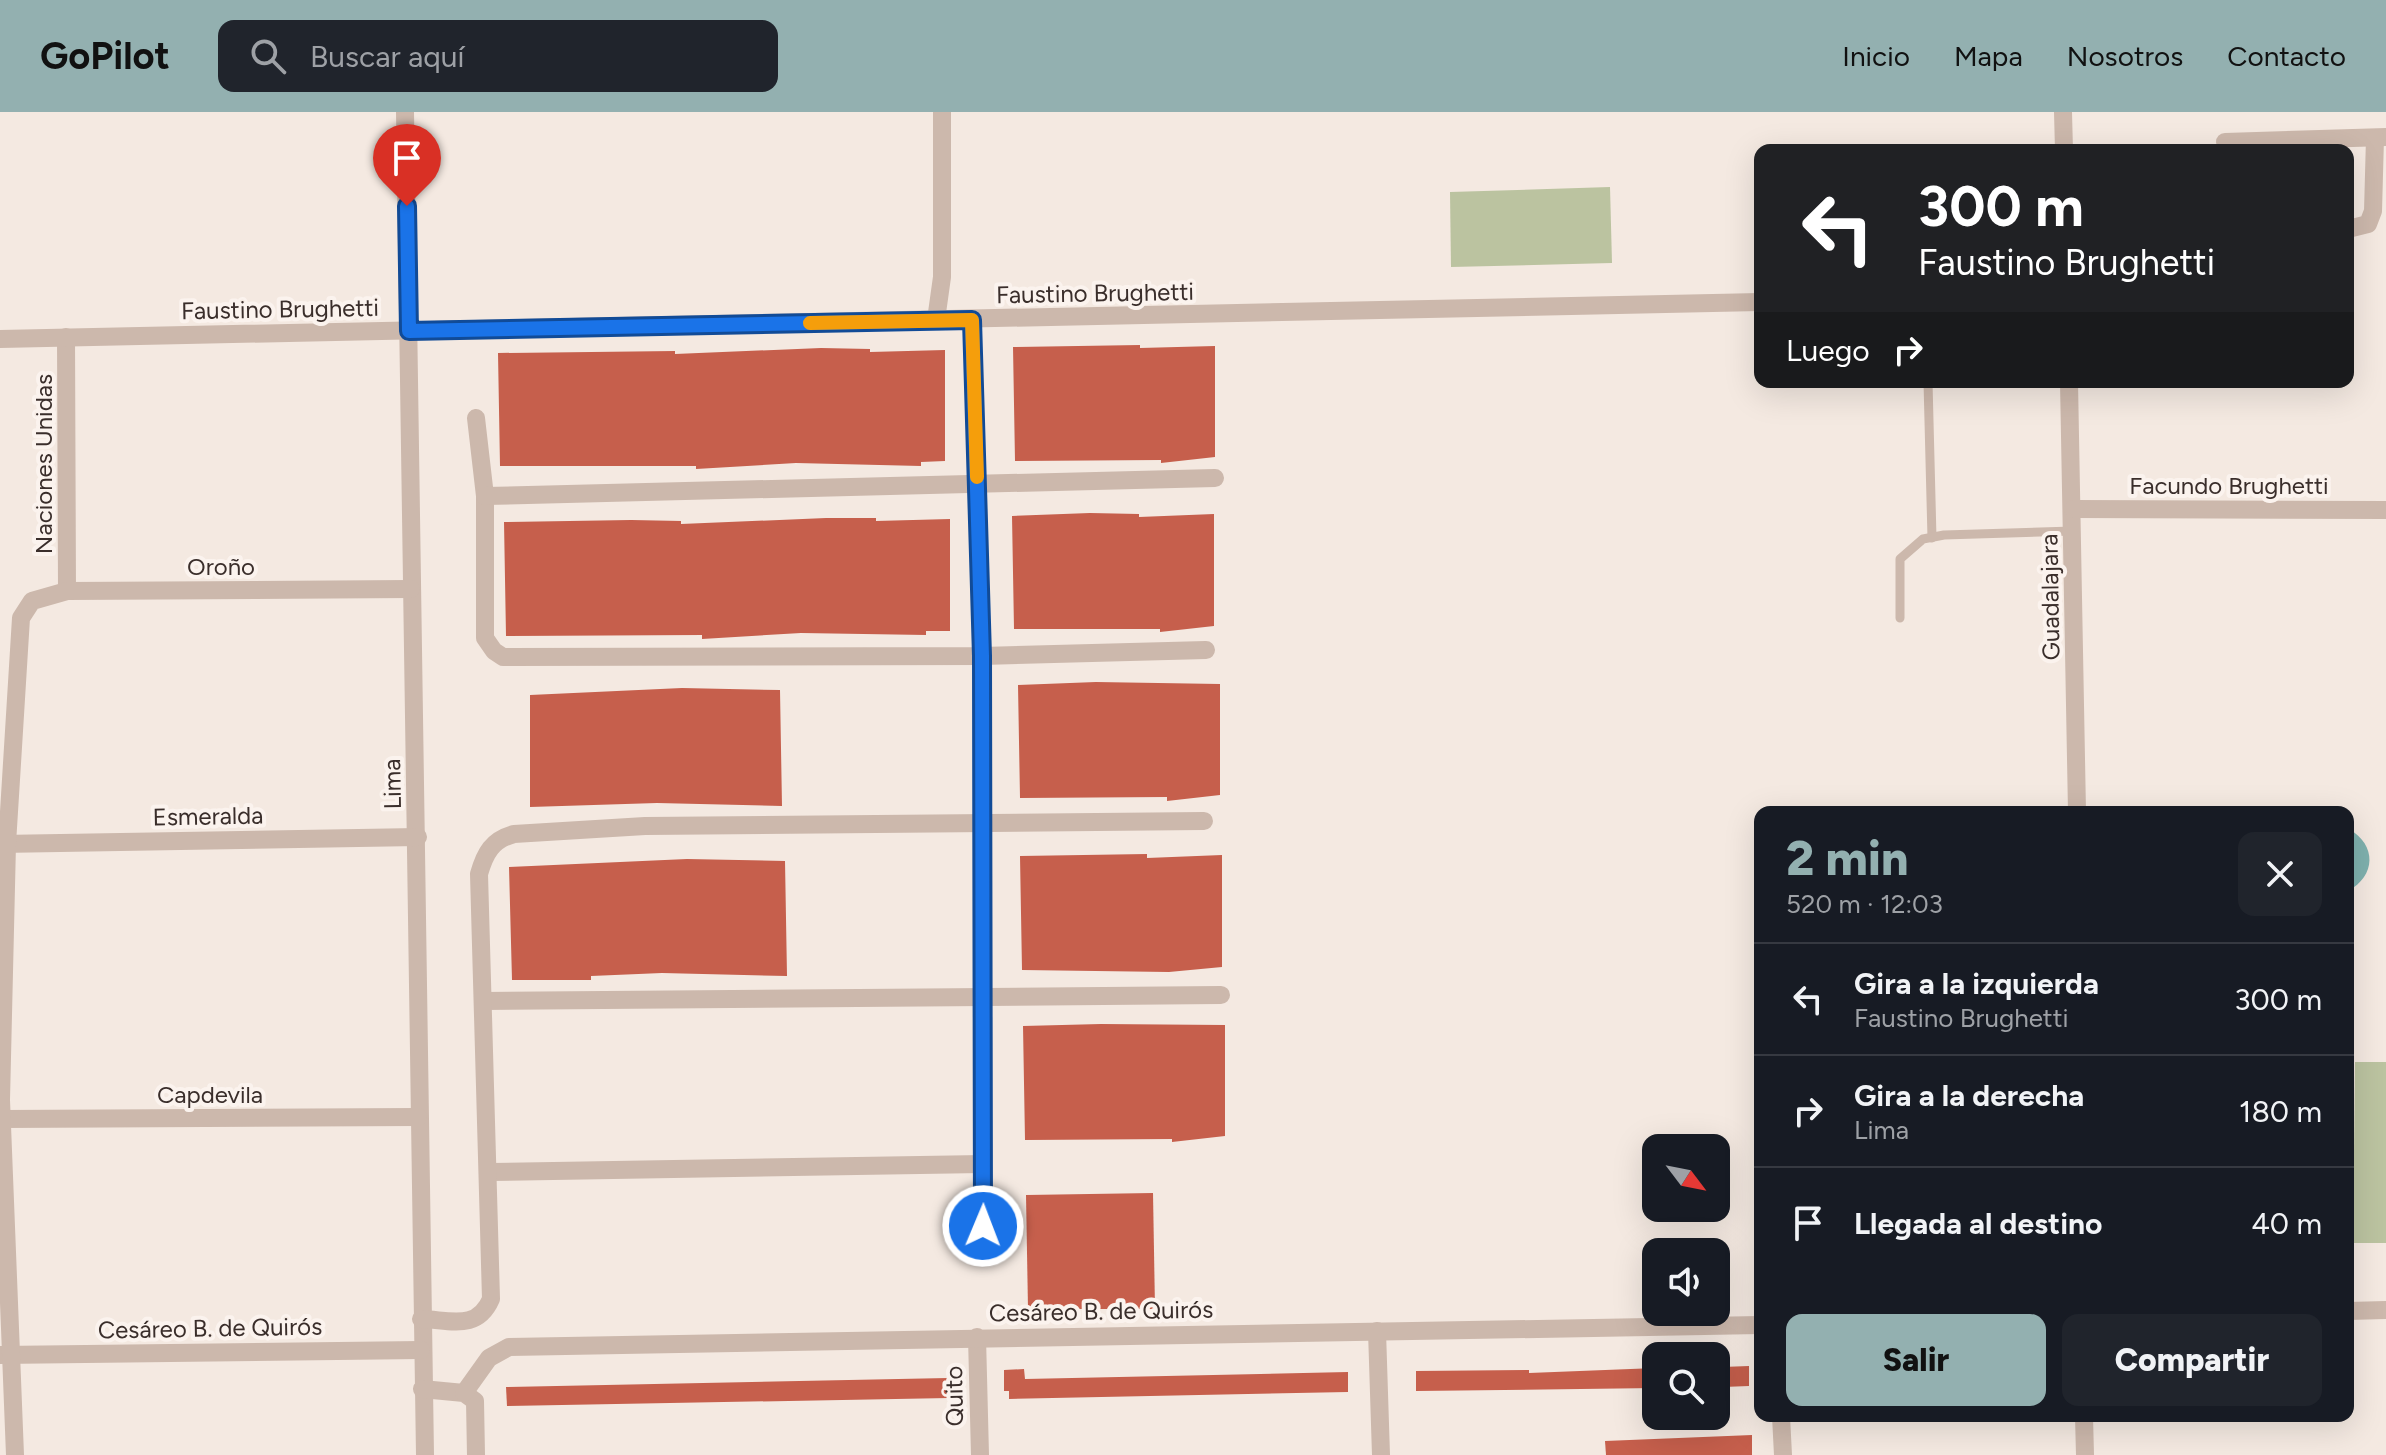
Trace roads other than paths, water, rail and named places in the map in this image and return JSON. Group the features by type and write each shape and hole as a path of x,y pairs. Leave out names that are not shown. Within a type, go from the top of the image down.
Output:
{"street":[{"name":"Lima","path":"405,112 411,589 418,837 421,1350 425,1455"},
{"path":"936,320 942,277 942,112"},
{"path":"2063,112 2064,144"},
{"path":"2225,142 2381,137 2373,211 2368,224 2354,228"},
{"name":"Faustino Brughetti","path":"0,339 1754,302"},
{"path":"972,320 982,656 982,1257"},
{"name":"Naciones Unidas","path":"66,337 67,591"},
{"name":"Guadalajara","path":"2069,388 2077,806"},
{"path":"476,418 485,496 485,638 494,651 503,657 982,656 1206,650"},
{"path":"485,496 1215,478"},
{"name":"Facundo Brughetti","path":"2073,509 2386,510"},
{"name":"Oroño","path":"4,844 21,618 32,601 67,591 411,589"},
{"path":"421,1319 473,1321 484,1315 491,1299 490,1172 479,874 484,856 498,838 514,834 645,826 1204,821"},
{"name":"Esmeralda","path":"4,844 418,837"},
{"path":"4,844 1,1106 6,1355 15,1455"},
{"path":"483,1001 1221,995"},
{"name":"Capdevila","path":"1,1106 418,1117"},
{"path":"490,1172 983,1164"},
{"path":"2354,1311 2386,1310"},
{"name":"Cesáreo B. de Quirós","path":"464,1393 489,1358 509,1347 1754,1325"},
{"path":"1377,1331 1381,1455"},
{"name":"Quito","path":"977,1337 980,1455"},
{"name":"Cesáreo B. de Quirós","path":"6,1355 421,1350"},
{"path":"422,1389 464,1393 475,1401 476,1455"},
{"path":"1781,1422 1783,1455"},
{"path":"2084,1422 2085,1455"}],"lane":[{"path":"1928,388 1932,538"},
{"path":"1900,618 1900,559 1923,539 2073,531"}],"water":[{"path":"2354,833 2365,843 2370,860 2364,877 2354,887"}]}
